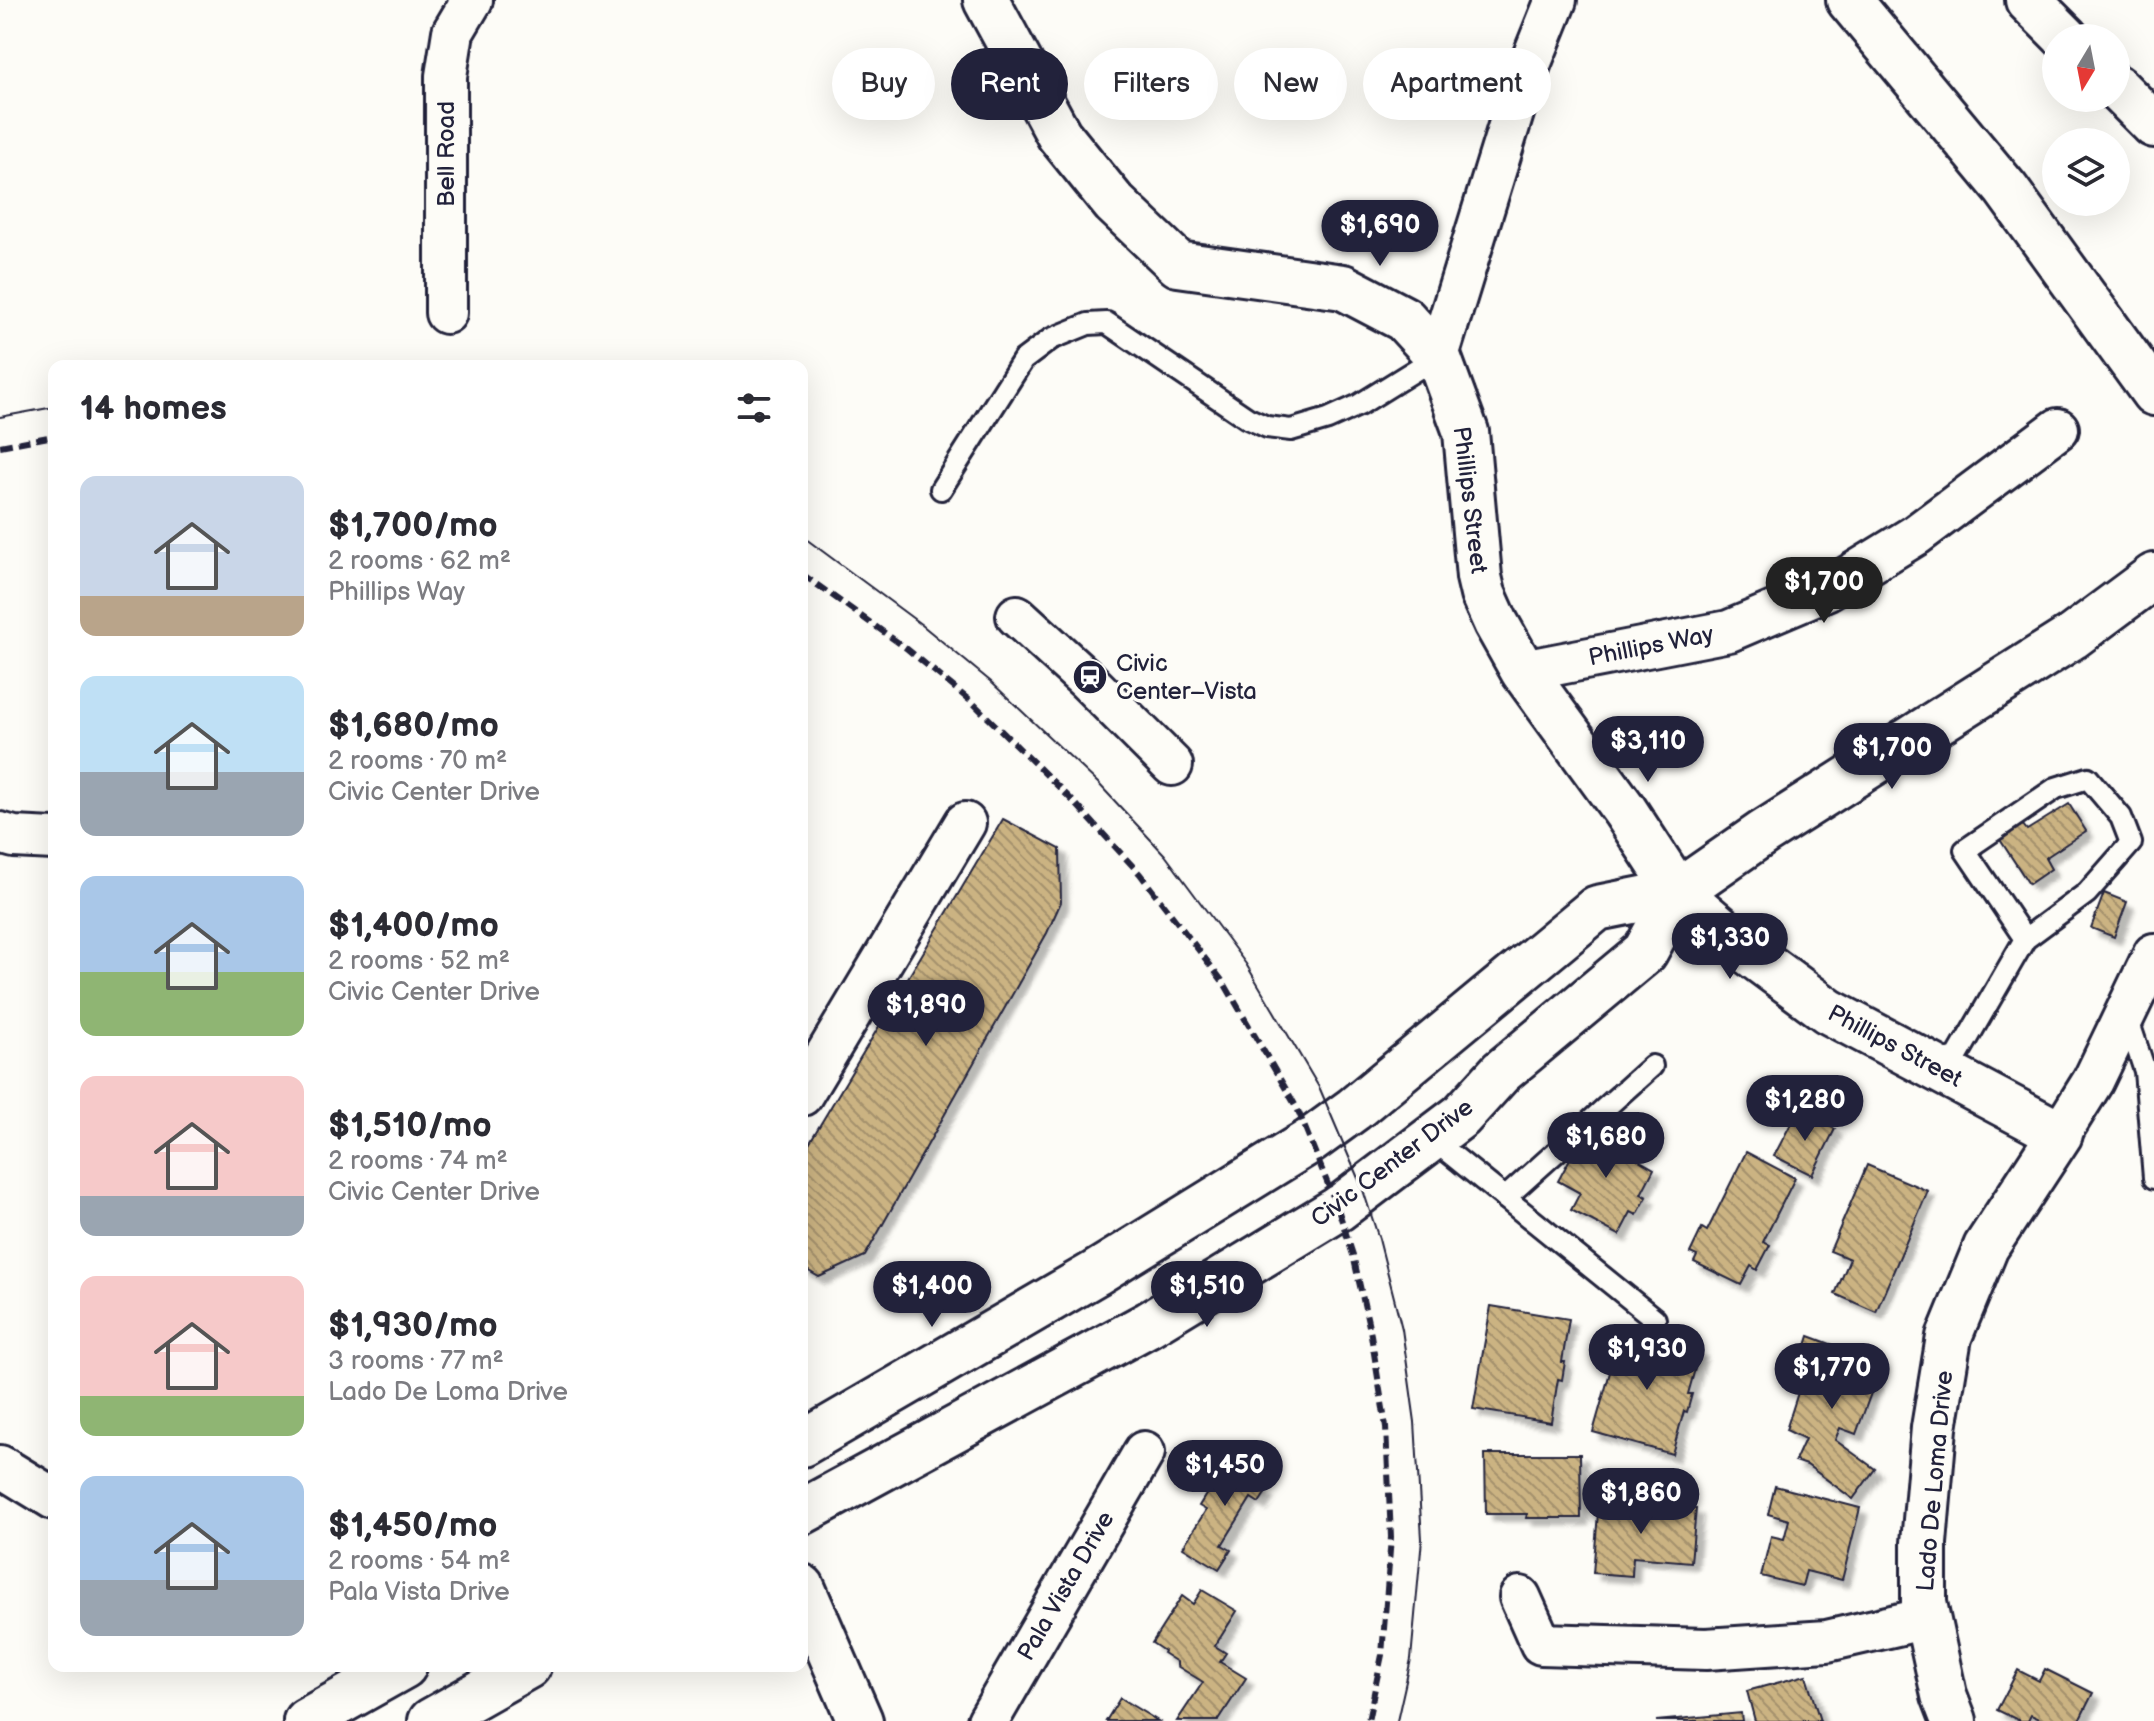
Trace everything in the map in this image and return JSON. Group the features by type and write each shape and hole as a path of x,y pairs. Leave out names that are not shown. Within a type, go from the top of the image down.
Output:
{"main road":[{"name":"Phillips Street","path":"986,0 1059,135 1114,203 1178,264 1343,287 1404,319 1438,356 1466,432 1483,594 1523,671 1625,811 1678,892 1747,951 1828,1011 2060,1134"},
{"path":"1849,0 2006,189 2154,393"},
{"path":"2028,0 2052,24"},
{"path":"2130,101 2154,125"},
{"name":"Civic Center Drive","path":"808,1441 1096,1273 1310,1141 1597,908 1678,892 1763,833 2072,637 2154,576"},
{"name":"Civic Center Drive","path":"808,1509 1149,1324 1338,1209 1461,1116 1501,1072 1645,952 1678,892"},
{"name":"Lado De Loma Drive","path":"1954,1721 1944,1695 1924,1603 1924,1543 1934,1428 1949,1337 1986,1247 2060,1134"},
{"path":"808,1601 860,1721"},
{"path":"306,1721 393,1672"},
{"path":"435,1720 518,1672"}],"street":[{"name":"Bell Road","path":"446,313 446,76 453,32 472,0"},
{"path":"1438,356 1521,87 1556,0"},
{"name":"Phillips Way","path":"1523,671 1729,631 1828,589 1916,535 2058,429"},
{"path":"1017,616 1077,693 1172,765"},
{"path":"808,1085 965,823"},
{"path":"0,833 48,839"},
{"name":"Lado De Loma Drive","path":"2060,1134 2093,1081 2154,954"},
{"name":"Pala Vista Drive","path":"988,1721 1144,1452"},
{"path":"0,1466 48,1495"},
{"path":"1520,1597 1541,1644 1706,1649 1827,1641 1927,1618"}],"lane":[{"path":"941,489 1023,360 1051,339 1088,324 1107,323 1247,418 1267,427 1291,430 1328,419 1359,405 1438,356"},
{"path":"1947,1074 2025,939 2087,893 2131,843 2121,817 2088,778 2056,788 1965,850 2025,939"},
{"path":"2126,1013 2145,1071 2154,1178"},
{"path":"1505,1198 1652,1066"},
{"path":"1431,1138 1655,1319"}],"building":[{"path":"2069,804 2086,831 2045,858 2051,869 2029,884 1997,835 2014,824 2017,828 2023,825 2027,830"},
{"path":"1003,819 1060,849 1061,902 1047,933 865,1256 819,1277 808,1271 808,1145"},
{"path":"2104,893 2127,902 2114,937 2091,928"},
{"path":"1798,1110 1835,1129 1812,1175 1774,1156"},
{"path":"1588,1125 1626,1146 1623,1151 1654,1169 1641,1194 1647,1197 1637,1215 1631,1212 1619,1235 1571,1210 1580,1193 1558,1181"},
{"path":"1746,1152 1795,1178 1763,1242 1770,1245 1757,1270 1751,1266 1741,1285 1694,1262 1697,1256 1690,1253 1702,1228 1707,1231"},
{"path":"1867,1165 1928,1191 1876,1312 1835,1294 1850,1259 1830,1251"},
{"path":"1491,1306 1569,1319 1562,1380 1558,1379 1551,1422 1473,1409"},
{"path":"1622,1330 1700,1351 1688,1394 1692,1394 1672,1454 1593,1432"},
{"path":"1809,1336 1882,1363 1856,1434 1840,1428 1835,1440 1875,1469 1853,1499 1807,1465 1795,1461 1805,1439 1786,1430 1802,1380 1785,1371 1789,1357 1801,1361"},
{"path":"1232,1452 1266,1472 1258,1487 1266,1492 1259,1503 1251,1498 1222,1545 1231,1550 1219,1569 1183,1547 1206,1510 1199,1506"},
{"path":"1485,1454 1580,1454 1581,1518 1486,1514"},
{"path":"1775,1486 1860,1508 1842,1580 1806,1571 1802,1586 1761,1576 1771,1536 1784,1539 1789,1520 1768,1514"},
{"path":"1599,1501 1696,1509 1691,1562 1633,1557 1632,1576 1593,1573"},
{"path":"1202,1590 1237,1611 1215,1646 1226,1653 1220,1662 1246,1678 1218,1721 1177,1721 1203,1682 1177,1666 1177,1662 1152,1643 1182,1596 1193,1604"},
{"path":"2045,1669 2093,1693 2079,1721 2044,1721 2031,1715 2028,1721 2020,1721 1997,1710 2018,1670 2039,1681"},
{"path":"1806,1675 1820,1721 1755,1721 1747,1691"},
{"path":"1120,1698 1158,1721 1106,1721"},
{"path":"1741,1713 1742,1721 1656,1721"}],"tram line":[{"path":"0,417 48,408"},
{"path":"808,540 922,625 990,681 1098,783 1165,855 1246,964 1320,1089 1363,1190 1379,1239 1402,1329 1415,1422 1422,1539 1411,1659 1397,1721"}],"railway":[{"path":"0,446 48,437"},
{"path":"808,578 906,648 974,704 1075,803 1140,874 1224,983 1297,1108 1353,1255 1371,1335 1386,1427 1391,1537 1382,1655 1368,1721"}],"place":[{"name":"Civic Center–Vista","path":"1090,677"}]}
